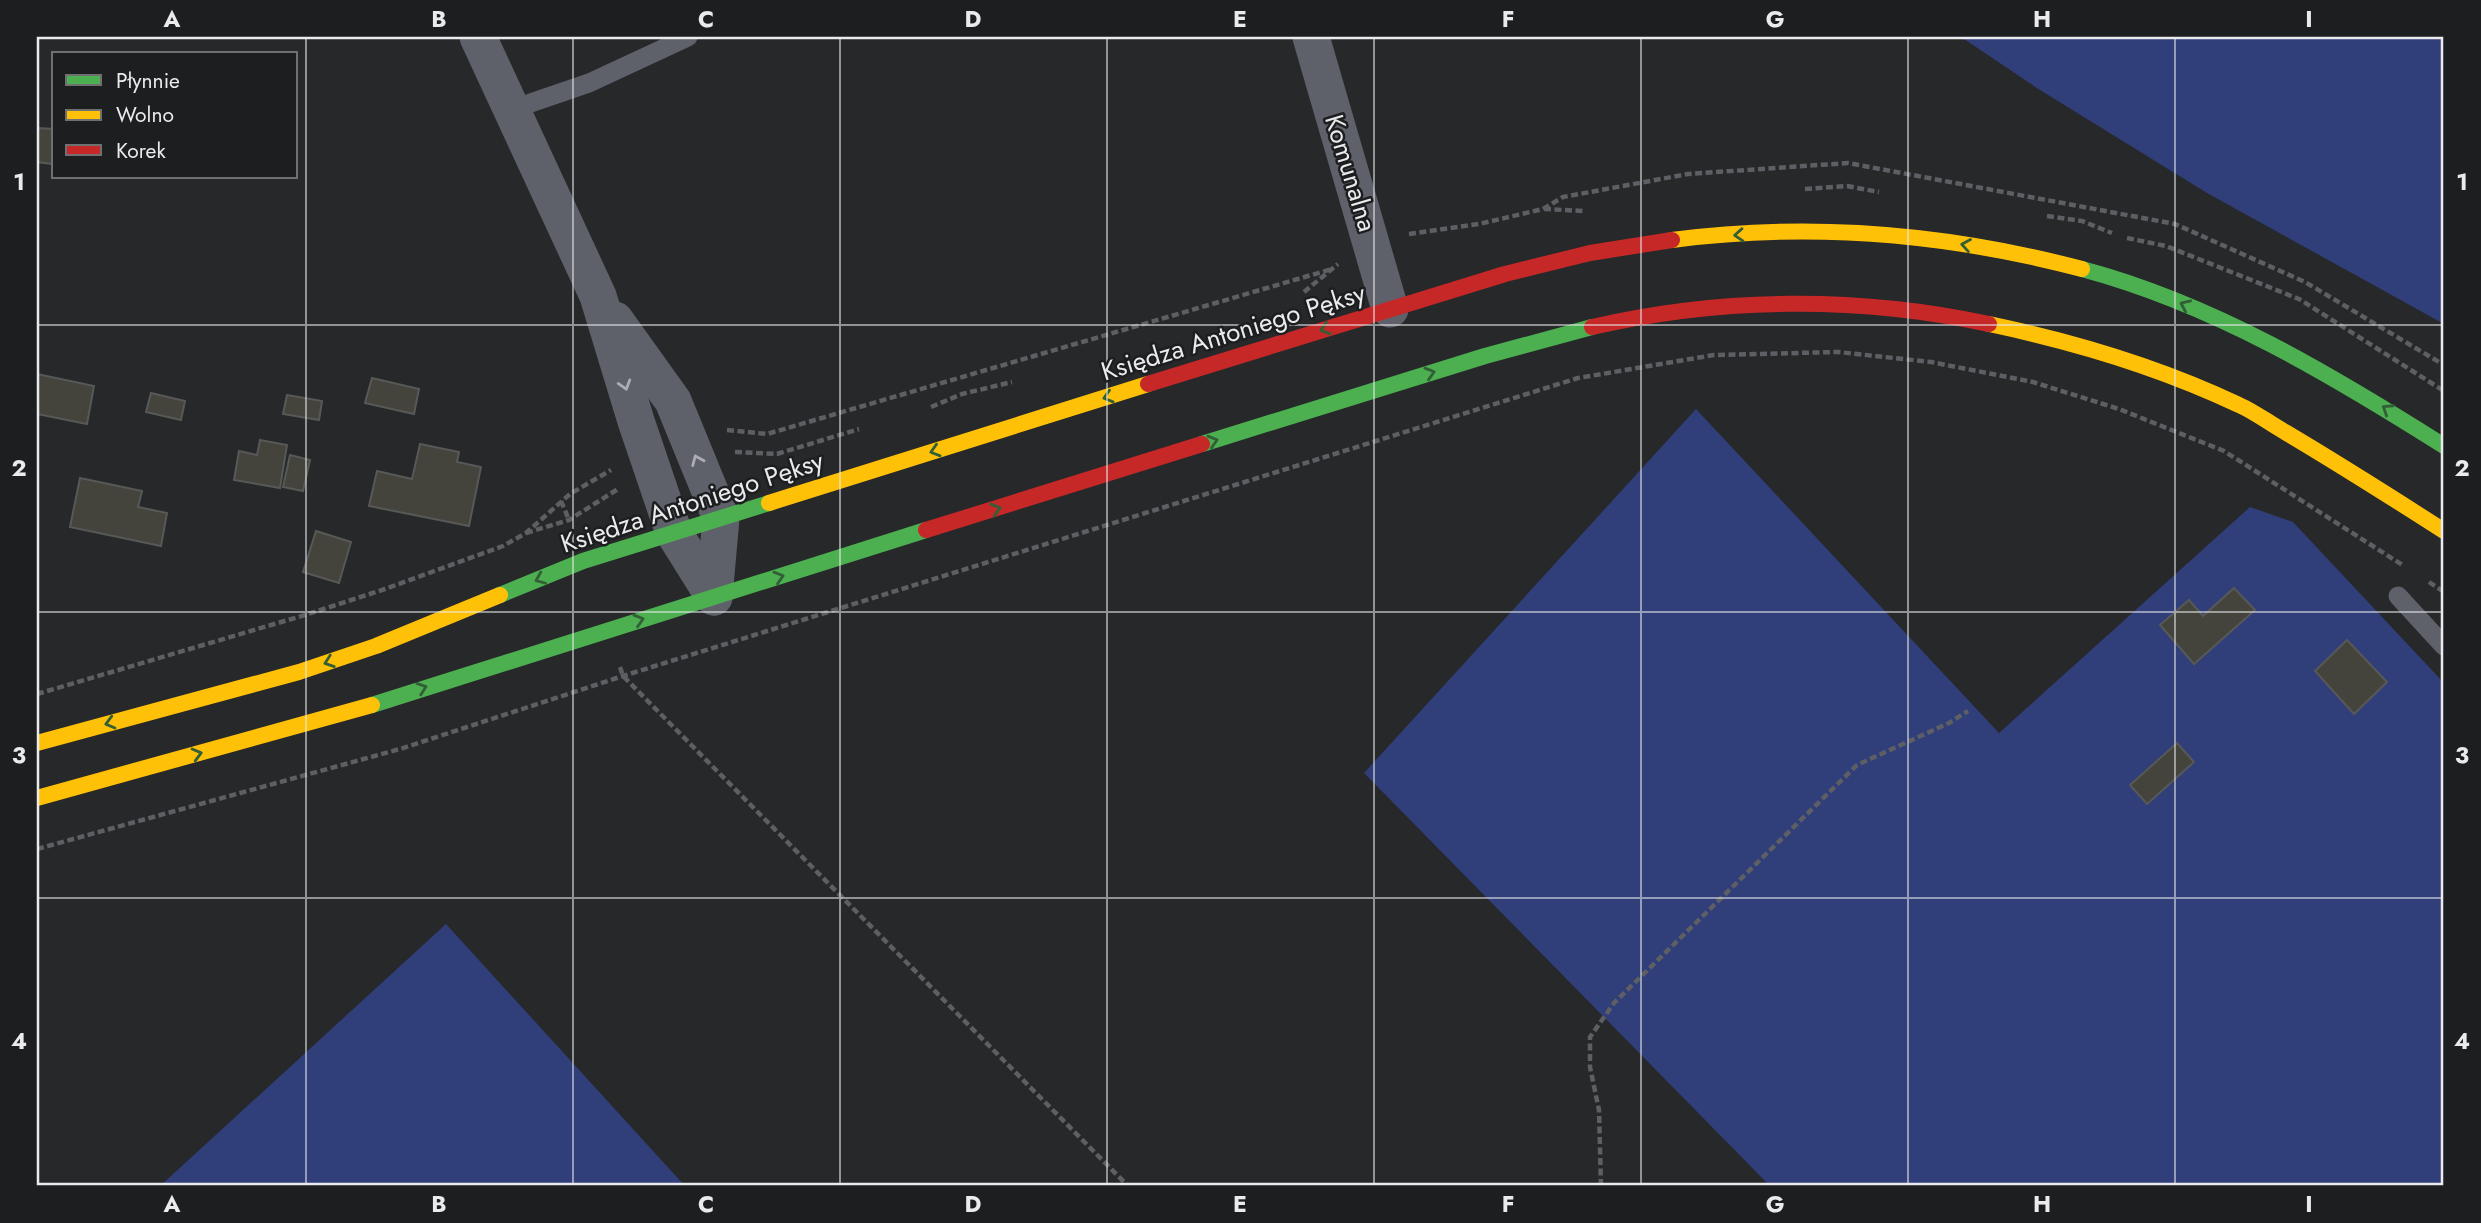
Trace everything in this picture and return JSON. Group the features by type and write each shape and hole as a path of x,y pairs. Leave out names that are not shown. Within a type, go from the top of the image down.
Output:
{"main road":[{"name":"Księdza Antoniego Pęksy","path":"37,743 299,672 387,641 583,561 1390,309 1543,263 1675,239 1776,232 1888,236 1954,243 2030,256 2100,274 2165,296 2259,337 2355,389 2444,446"},
{"path":"37,798 358,710 1485,356 1602,324 1678,311 1775,303 1900,309 2013,327 2088,346 2154,369 2239,405 2341,465 2444,531"}],"street":[{"path":"478,37 598,296 674,533 714,597"},
{"name":"Komunalna","path":"1311,37 1390,309"},
{"path":"598,296 673,401 721,518 714,597"}],"lane":[{"path":"513,109 589,83 688,37"},
{"path":"2398,596 2444,646"}],"path":[{"path":"1295,300 1347,255 1373,245 1411,234 1479,225 1543,209"},
{"path":"693,450 719,430 767,435 1334,268"},
{"path":"37,849 400,749 623,676 1578,378 1714,355 1839,352 1931,362 2034,382 2119,410 2224,451 2410,569"},
{"path":"928,409 962,394 1016,380"},
{"path":"693,450 777,454 865,428"},
{"path":"37,694 385,589 503,546 526,533 570,494 617,466 651,465"},
{"path":"526,533 569,520 651,465"},
{"path":"2421,577 2444,592"},
{"path":"623,676 1128,1186"},
{"path":"1601,1186 1599,1110 1590,1067 1590,1037 1614,1003 1857,765 1949,723 1968,711"}],"shaded area":[{"path":"1961,37 2444,37 2444,324 2207,193 2040,90"},
{"path":"1696,409 1999,733 2250,507 2293,522 2444,683 2444,1186 1770,1186 1364,773"},
{"path":"446,924 685,1186 160,1186"}],"building":[{"path":"37,128 52,129 52,164 37,162"},
{"path":"37,374 94,386 87,424 37,414"},
{"path":"372,378 419,389 414,414 365,403"},
{"path":"151,393 185,401 181,420 146,412"},
{"path":"287,395 322,401 319,420 283,414"},
{"path":"260,440 287,445 280,488 234,480 239,451 257,455"},
{"path":"420,444 459,452 457,462 481,467 469,526 369,506 377,471 412,479"},
{"path":"290,455 310,460 303,491 283,487"},
{"path":"80,478 142,491 138,507 167,513 161,546 70,527"},
{"path":"316,531 351,542 339,583 303,572"},
{"path":"2234,588 2255,610 2194,664 2160,625 2189,600 2203,616"},
{"path":"2347,640 2387,682 2354,714 2315,671"},
{"path":"2177,743 2194,762 2147,804 2130,785"}],"traffic: fast":[{"path":"2082,269 2178,301 2224,321 2314,368 2444,446"},
{"path":"1202,444 1485,356 1592,327"},
{"path":"500,595 583,561 769,503"},
{"path":"372,705 926,530"}],"traffic: slow":[{"path":"1672,240 1775,232 1879,235 1981,247 2082,269"},
{"path":"1989,324 2116,357 2209,391 2256,414 2444,531"},
{"path":"769,503 1148,384"},
{"path":"37,743 299,672 376,646 500,595"},
{"path":"37,798 372,705"}],"traffic: jam":[{"path":"1148,384 1505,274 1590,253 1672,240"},
{"path":"1592,327 1690,310 1790,304 1890,308 1989,324"},
{"path":"926,530 1202,444"}]}
